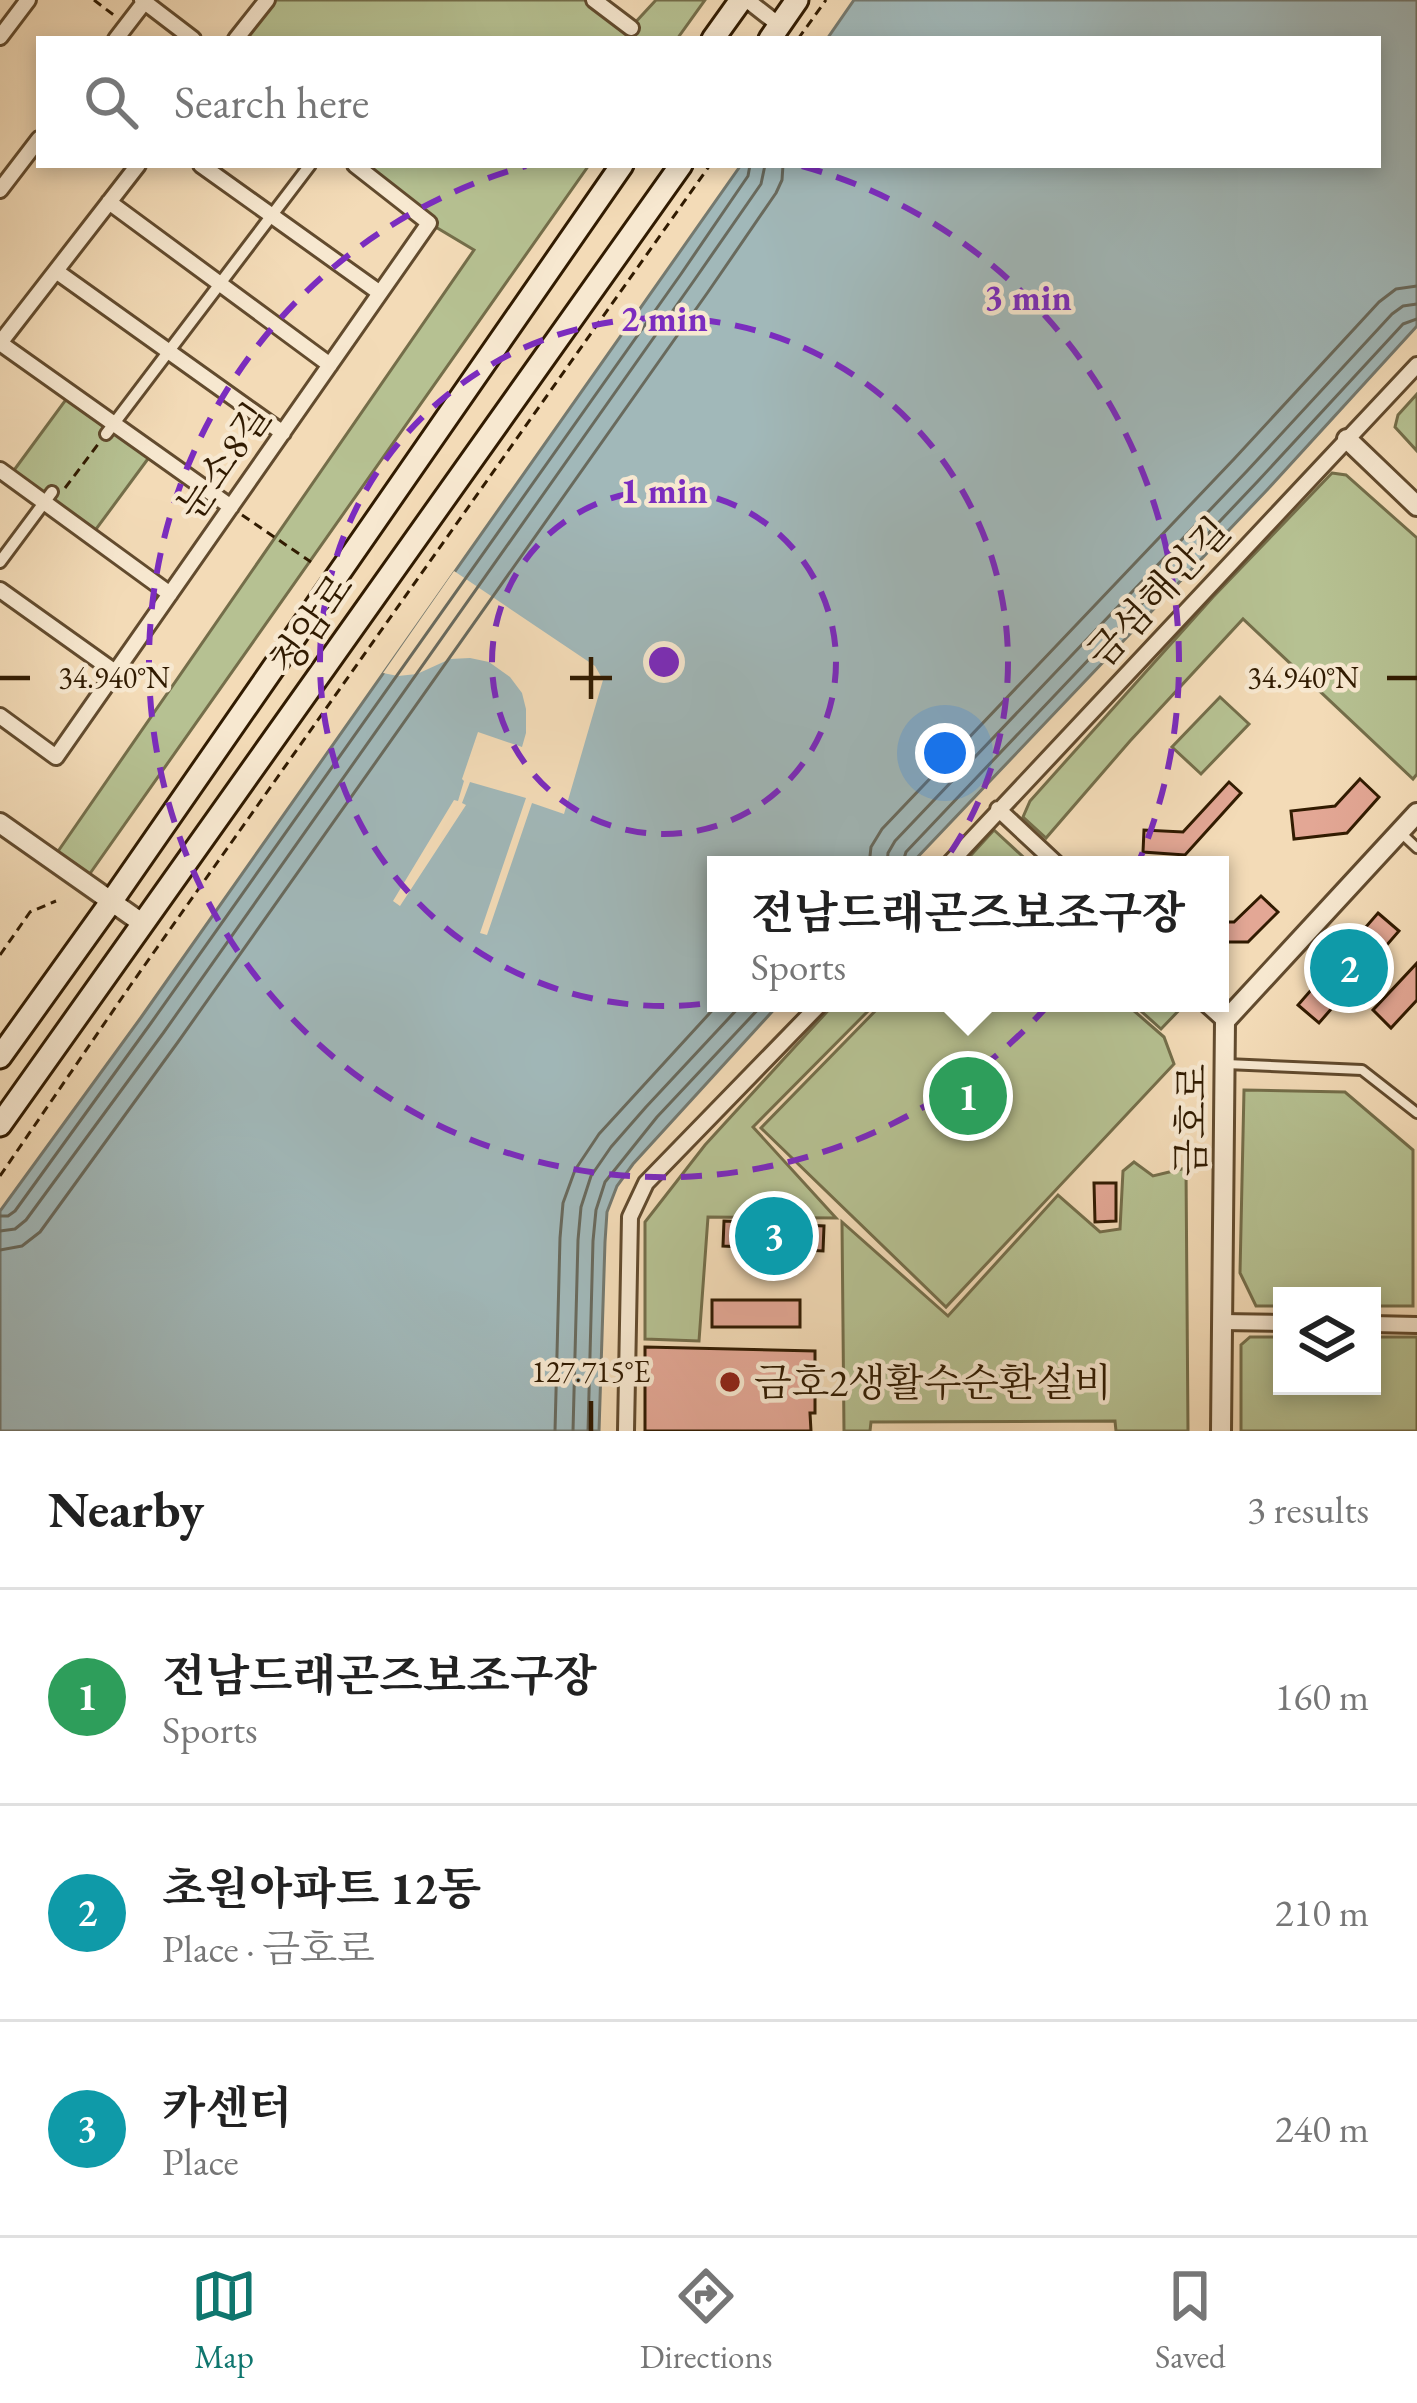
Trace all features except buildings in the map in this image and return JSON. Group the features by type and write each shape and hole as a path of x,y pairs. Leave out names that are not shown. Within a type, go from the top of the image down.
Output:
{"main road":[{"path":"715,36 744,0"},
{"path":"782,34 797,0"},
{"name":"청암로","path":"0,1058 620,168"},
{"name":"청암로","path":"0,1125 679,168"}],"street":[{"path":"0,38 28,0"},
{"path":"238,36 266,0"},
{"path":"594,0 631,28"},
{"path":"744,0 782,34"},
{"path":"118,36 144,1 189,36"},
{"path":"0,8 14,19"},
{"path":"0,190 36,143"},
{"path":"136,168 0,343 110,429 231,507"},
{"path":"205,168 380,293"},
{"path":"110,429 308,168"},
{"name":"눈소8길","path":"0,716 56,757 429,224 359,168"},
{"path":"109,202 330,365"},
{"path":"56,271 283,433"},
{"name":"금섬해안길","path":"956,856 1417,364"},
{"path":"1347,440 1417,506"},
{"path":"0,470 48,497 170,594"},
{"path":"0,562 48,497"},
{"path":"0,590 115,672"},
{"path":"998,809 1048,856"},
{"name":"금호로","path":"1221,1431 1225,1021 1417,813"},
{"path":"0,823 142,923"},
{"path":"626,1431 630,1217 646,1183 660,1167 812,1012"},
{"path":"1215,1012 1225,1021"},
{"path":"1222,1322 1273,1323"},
{"path":"1381,1324 1417,1324"}],"lane":[{"path":"1400,832 1417,848"},
{"path":"1225,1064 1362,1070 1417,1113"}],"path":[{"path":"782,34 826,0"},
{"path":"0,1176 708,168"},
{"path":"48,497 58,497 110,429"},
{"path":"231,507 310,562"},
{"path":"0,955 30,912 56,901"}],"green space":[{"path":"267,0 594,0 631,27 656,0 705,0 679,36 238,36"},
{"path":"359,168 587,168 84,882 52,860 474,250 429,223"},
{"path":"70,394 153,452 91,536 9,477"},
{"path":"1417,394 1417,451 1395,427 1398,415"},
{"path":"1332,473 1346,475 1417,538 1417,774 1413,779 1243,619 1046,838 1023,817 1030,801"},
{"path":"1220,697 1249,724 1201,774 1172,747"},
{"path":"994,830 1022,856 970,856"},
{"path":"827,1012 867,1012 753,1127 836,1218 708,1217 699,1341 645,1339 645,1222 705,1145"},
{"path":"874,1012 1135,1012 1164,1037 1174,1064 946,1307 761,1128"},
{"path":"1142,1012 1177,1012 1161,1029"},
{"path":"1244,1090 1345,1092 1413,1150 1413,1306 1381,1306 1381,1287 1273,1287 1273,1306 1256,1306 1240,1273"},
{"path":"1134,1162 1153,1176 1186,1168 1188,1431 1116,1431 1115,1421 871,1422 870,1431 844,1431 842,1222 948,1316 1058,1195 1100,1232 1120,1229 1123,1171"},
{"path":"1250,1337 1273,1337 1273,1395 1381,1395 1381,1337 1417,1337 1417,1431 1241,1431 1241,1345"}],"water":[{"path":"854,0 1417,0 1417,326 919,856 707,856 707,1012 772,1012 617,1186 607,1212 599,1431 0,1431 0,1211 739,168 1381,168 1381,36 829,36"}],"pier":[{"path":"454,571 595,666 603,680 564,814 532,803 487,935 480,933 526,798 470,782 462,803 466,805 400,906 393,901 454,800 458,801 478,732 522,747 526,733 522,693 489,662 450,659 417,674 383,673"}],"place":[{"name":"초원아파트 12동","path":"1349,968"},
{"name":"전남드래곤즈보조구장","path":"968,1096"},
{"name":"카센터","path":"774,1236"},
{"name":"금호2생활수순환설비","path":"730,1382"}]}
